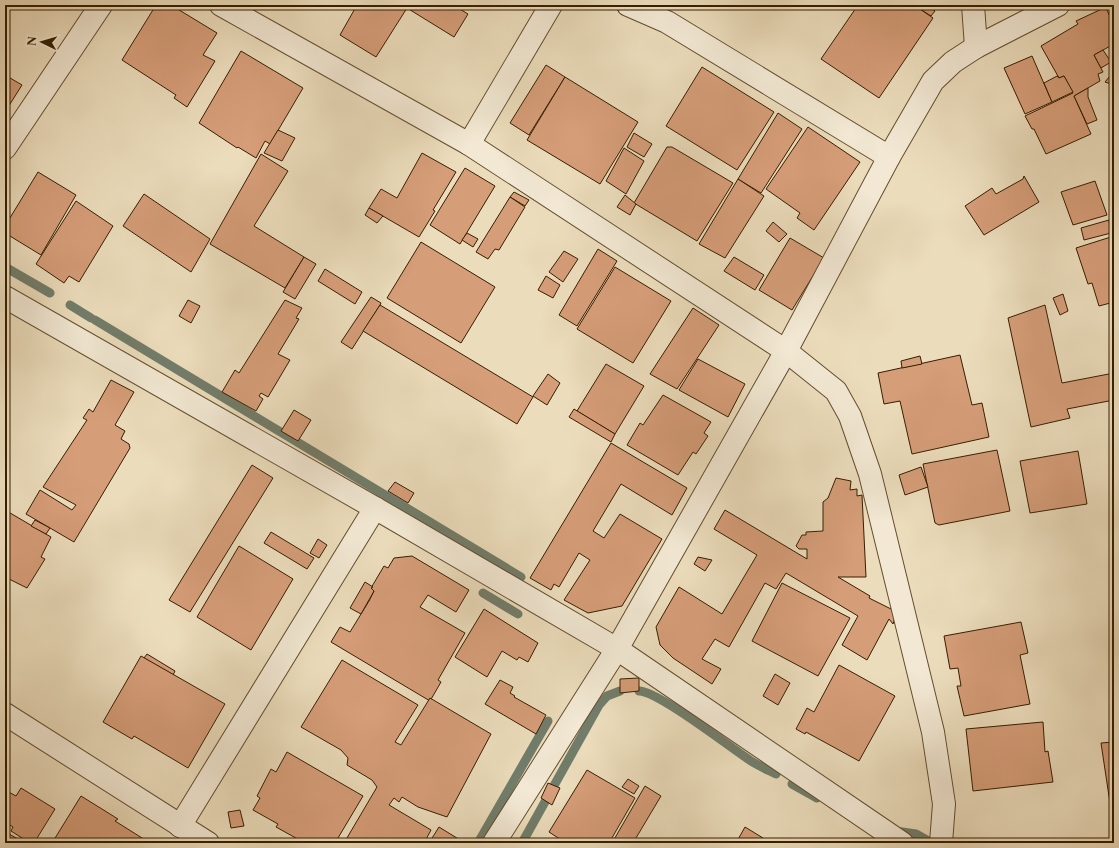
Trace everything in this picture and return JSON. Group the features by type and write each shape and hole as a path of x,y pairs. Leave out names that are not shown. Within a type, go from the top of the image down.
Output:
{"street":[{"path":"5,148 101,5"},
{"path":"221,5 469,144 786,351 836,391 850,416 870,474 933,732 944,804 941,843"},
{"path":"469,144 551,5"},
{"path":"628,5 667,22 889,157"},
{"path":"973,5 976,47"},
{"path":"494,843 616,650 786,351 889,157 932,81 953,62 976,47 1058,5"},
{"path":"5,297 375,508 616,650 902,843"},
{"path":"180,826 375,508"},
{"path":"5,714 208,843"}],"building":[{"path":"156,5 171,5 217,33 203,55 215,61 187,107 174,98 176,95 122,60"},
{"path":"357,5 453,5 468,14 454,37 407,8 376,57 340,35"},
{"path":"858,5 914,5 933,18 879,98 821,59"},
{"path":"914,5 926,5 935,11 931,16"},
{"path":"1106,7 1109,15 1114,13 1114,44 1094,55 1103,72 1098,74 1100,81 1074,96 1091,134 1046,154 1034,129 1032,129 1025,116 1073,93 1064,76 1059,78 1041,46 1078,24 1076,21"},
{"path":"1103,50 1111,62 1101,68 1094,55"},
{"path":"241,51 303,88 270,144 265,141 256,158 238,147 237,148 199,123"},
{"path":"1032,56 1052,102 1025,114 1004,68"},
{"path":"546,65 565,77 529,135 510,123"},
{"path":"702,67 774,112 737,170 666,126"},
{"path":"1114,71 1114,85 1105,82"},
{"path":"5,75 22,85 5,112"},
{"path":"1057,76 1059,78 1064,76 1073,92 1052,102 1044,83"},
{"path":"565,77 638,122 600,184 527,140"},
{"path":"1088,88 1088,97 1097,120 1087,124 1074,96"},
{"path":"778,113 802,129 761,193 738,179"},
{"path":"808,127 860,162 814,230 797,218 800,213 766,189"},
{"path":"278,130 295,138 282,161 264,153"},
{"path":"634,133 652,144 644,157 627,147"},
{"path":"667,147 672,147 733,183 697,241 634,203"},
{"path":"624,148 644,161 626,194 606,181"},
{"path":"422,153 456,172 419,237 369,208 381,189 397,198"},
{"path":"261,154 288,171 254,226 304,257 285,288 210,244"},
{"path":"465,168 495,186 460,244 430,225"},
{"path":"38,172 76,195 41,255 5,233 5,226"},
{"path":"1024,176 1039,202 984,235 965,206 992,188 996,194 1023,179"},
{"path":"738,179 764,196 725,258 699,244"},
{"path":"1095,181 1107,215 1073,225 1061,192"},
{"path":"514,192 529,200 525,206 510,197"},
{"path":"144,194 210,239 191,272 123,226"},
{"path":"625,195 636,204 630,215 617,207"},
{"path":"510,197 525,207 499,250 495,249 488,259 476,252"},
{"path":"76,201 113,226 79,282 69,276 64,283 36,264"},
{"path":"369,208 383,216 377,223 365,215"},
{"path":"1109,220 1111,233 1084,240 1081,228"},
{"path":"773,222 787,234 779,242 766,231"},
{"path":"467,233 478,239 473,247 462,240"},
{"path":"1114,236 1114,302 1099,306 1092,283 1088,284 1076,248"},
{"path":"790,238 824,258 792,310 759,290"},
{"path":"421,242 495,287 461,343 387,298"},
{"path":"598,249 617,261 577,326 559,315"},
{"path":"564,251 578,259 563,282 549,272"},
{"path":"304,257 316,264 295,299 283,292"},
{"path":"734,257 764,275 755,290 724,271"},
{"path":"615,267 671,301 633,363 577,329"},
{"path":"325,269 362,292 355,304 318,281"},
{"path":"546,276 560,285 553,298 538,290"},
{"path":"1063,294 1068,311 1060,315 1053,298"},
{"path":"371,297 381,303 352,349 341,342"},
{"path":"188,300 200,306 191,323 179,316"},
{"path":"285,300 302,308 296,318 299,319 278,354 290,360 268,397 261,393 259,396 263,399 256,411 222,392 235,370 239,373"},
{"path":"380,305 533,397 517,424 363,331"},
{"path":"1045,305 1062,383 1114,373 1114,400 1067,409 1070,418 1031,427 1008,318"},
{"path":"693,308 719,325 677,389 650,374"},
{"path":"960,355 972,405 982,403 989,437 912,454 900,401 884,404 878,373"},
{"path":"920,356 922,364 902,368 901,361"},
{"path":"698,359 745,384 728,417 679,390"},
{"path":"606,364 644,386 615,434 577,411"},
{"path":"548,374 560,383 547,405 533,396"},
{"path":"111,380 134,392 115,425 125,431 121,439 129,444 130,448 74,542 26,514 40,490 72,510 76,505 43,487 87,420 83,418 89,409 93,412"},
{"path":"663,395 711,422 704,433 708,436 696,454 693,452 678,475 627,445 640,423 643,425"},
{"path":"574,409 615,434 611,442 569,417"},
{"path":"294,410 311,420 298,441 281,431"},
{"path":"611,443 687,488 672,515 621,484 593,531 604,538 620,514 662,539 622,606 588,613 564,600 590,560 579,553 559,587 554,584 551,590 530,578"},
{"path":"997,450 1010,511 939,525 935,523 923,464"},
{"path":"1078,451 1087,504 1030,513 1020,461"},
{"path":"252,465 273,478 190,612 169,600"},
{"path":"921,467 928,487 905,495 899,475"},
{"path":"836,478 851,481 850,490 857,489 857,496 862,495 866,577 838,577 870,596 869,598 897,612 893,624 889,619 867,660 842,645 858,616 786,573 776,589 765,583 729,647 715,639 702,659 721,669 712,684 673,658 660,645 656,627 679,587 722,614 757,555 714,529 725,510 807,559 807,549 799,549 796,546 802,535 806,535 806,532 823,531 823,502 828,498"},
{"path":"395,482 414,493 408,503 388,491"},
{"path":"5,510 51,537 41,557 45,559 27,588 5,577"},
{"path":"35,520 50,528 46,534 31,526"},
{"path":"271,532 314,558 307,569 264,543"},
{"path":"318,539 327,545 319,558 310,553"},
{"path":"239,546 293,579 251,650 197,617"},
{"path":"412,556 469,590 456,612 428,595 420,607 465,633 438,680 441,682 430,701 331,642 340,627 350,632 369,601 374,591 371,588 384,566 388,568 394,558"},
{"path":"698,557 712,560 705,571 694,564"},
{"path":"365,582 373,587 371,588 374,591 361,614 350,608"},
{"path":"782,583 850,618 818,676 752,641"},
{"path":"484,609 538,643 528,662 519,657 517,660 502,651 487,677 455,657"},
{"path":"1021,622 1028,653 1020,655 1030,704 964,716 957,686 961,686 958,668 950,669 944,636"},
{"path":"147,654 175,671 173,675 144,658"},
{"path":"141,656 225,704 188,768 134,736 132,739 103,722"},
{"path":"342,660 418,705 395,742 401,745 430,698 491,734 447,817 418,807 402,797 399,802 394,798 389,805 431,830 424,843 344,843 377,787 372,780 347,765 348,758 341,750 301,727"},
{"path":"839,665 895,696 859,761 806,732 805,734 796,729 807,708 814,712"},
{"path":"775,674 790,683 778,705 763,696"},
{"path":"639,678 639,691 620,693 620,679"},
{"path":"500,680 513,687 510,693 515,696 514,697 546,715 536,734 485,704"},
{"path":"1043,722 1045,752 1048,751 1053,782 973,791 966,729"},
{"path":"1113,742 1114,802 1110,803 1101,743"},
{"path":"287,752 363,796 335,843 310,843 305,840 303,842 276,827 278,824 253,810 260,798 257,796 271,769 276,772"},
{"path":"587,770 635,798 609,843 566,843 549,832"},
{"path":"628,779 639,786 634,794 622,787"},
{"path":"548,783 560,788 552,805 541,798"},
{"path":"645,786 661,796 633,843 612,843"},
{"path":"21,788 55,809 34,843 30,843 11,831 13,827 5,822 5,790 16,796"},
{"path":"81,796 118,819 115,821 150,843 52,843"},
{"path":"240,810 244,826 231,828 228,812"},
{"path":"5,825 10,828 7,833 20,840 18,843 5,843"},
{"path":"439,827 465,843 429,843"},
{"path":"745,827 763,838 759,843 736,843"}],"waterway":[{"path":"5,267 50,293"},
{"path":"70,305 91,318"},
{"path":"95,320 521,577"},
{"path":"483,593 518,614"},
{"path":"522,843 599,705 607,696 620,691"},
{"path":"639,691 648,693 662,700 695,721 751,761 776,774"},
{"path":"478,843 548,721"},
{"path":"792,784 817,798"},
{"path":"895,831 916,834 932,843"}]}
